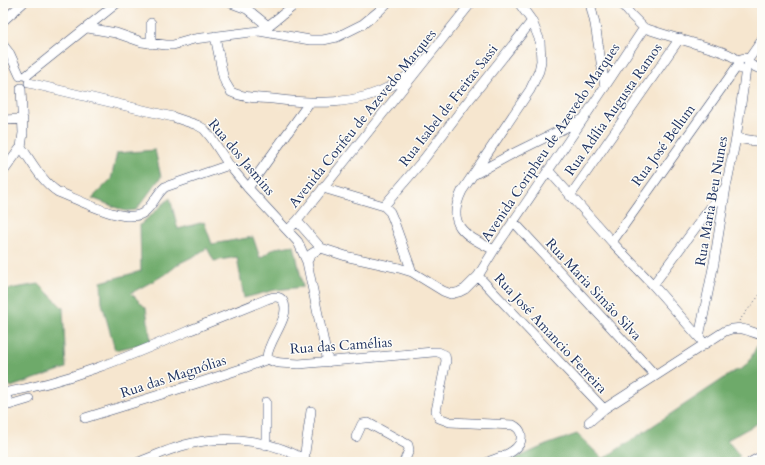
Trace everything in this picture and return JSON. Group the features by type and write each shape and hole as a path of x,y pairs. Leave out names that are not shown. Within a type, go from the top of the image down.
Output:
{"street":[{"path":"3,21 23,3"},
{"path":"24,81 117,3"},
{"path":"231,3 246,9 268,26"},
{"path":"260,31 297,3"},
{"path":"88,28 116,33 151,44 173,45 194,39 260,31 310,40 336,37 363,24 380,11 387,3"},
{"name":"Avenida Corifeu de Azevedo Marques","path":"288,230 297,221 471,3"},
{"path":"494,250 479,242 463,231 459,226 456,216 456,202 530,90 539,71 541,51 540,41 532,22 519,3"},
{"path":"590,3 595,24 605,87"},
{"path":"621,3 644,28 729,54 744,64 762,70"},
{"name":"Rua Isabel de Freitas Sassi","path":"384,206 424,159 465,105 532,22"},
{"path":"151,23 151,44"},
{"name":"Avenida Coripheu de Azevedo Marques","path":"412,272 443,291 454,294 465,289 478,276 644,28"},
{"path":"215,36 225,82 231,92 246,96 309,103 342,102 368,96 394,85 422,64"},
{"name":"Rua Adília Augusta Ramos","path":"570,196 680,38"},
{"name":"Rua Maria Beu Nunes","path":"702,340 726,187 736,138 744,64 762,40"},
{"path":"3,45 10,54 24,81 23,133 21,147 3,172"},
{"name":"Rua José Bellum","path":"612,242 680,144 744,64"},
{"name":"Rua dos Jasmins","path":"24,81 173,117 197,125 208,134 229,165 248,188 298,242 307,262 328,362"},
{"path":"248,188 309,103"},
{"path":"474,175 584,118"},
{"path":"3,120 23,119"},
{"path":"736,138 762,142"},
{"path":"21,147 51,188 114,213 131,216 138,215 147,210 165,187 229,165"},
{"path":"548,170 702,340"},
{"path":"653,285 726,187"},
{"path":"323,188 384,206 390,212 393,219 412,272"},
{"path":"297,221 321,248 350,257 412,272"},
{"name":"Rua Maria Simão Silva","path":"513,222 655,375"},
{"path":"307,262 311,254 321,248"},
{"name":"Rua José Amancio Ferreira","path":"478,276 604,409"},
{"name":"Rua das Camélias","path":"4,395 55,382 107,365 276,296 284,302 285,312 269,349 268,359 279,363 299,364 328,362 433,352 445,354 446,361 436,411 439,418 450,422 508,424 519,429 521,440 518,446 508,453 488,462"},
{"path":"589,422 604,409 655,375 702,340 733,328 741,328 762,335"},
{"name":"Rua das Magnólias","path":"85,418 201,382 268,359"},
{"path":"4,395 9,405 28,400"},
{"path":"266,402 266,445"},
{"path":"139,462 174,448 195,442 219,440 237,440 266,445 283,450 306,461 311,410"},
{"path":"356,437 362,424 368,424 408,445 409,450 404,462"},
{"path":"751,462 762,456"}],"path":[{"path":"733,328 762,292"}],"green space":[{"path":"155,150 161,177 136,210 125,211 92,198 111,179 117,153"},
{"path":"170,198 178,229 204,222 212,244 253,237 260,258 275,248 294,245 303,287 275,290 244,298 237,257 214,261 207,248 180,263 166,274 131,293 146,308 151,342 115,350 102,303 101,282 141,271 140,225"},
{"path":"39,284 63,308 66,368 11,387 3,377 3,290"},
{"path":"760,341 762,341 762,421 727,440 740,456 731,462 508,462 546,445 577,434 603,459 735,371 744,367"}]}
